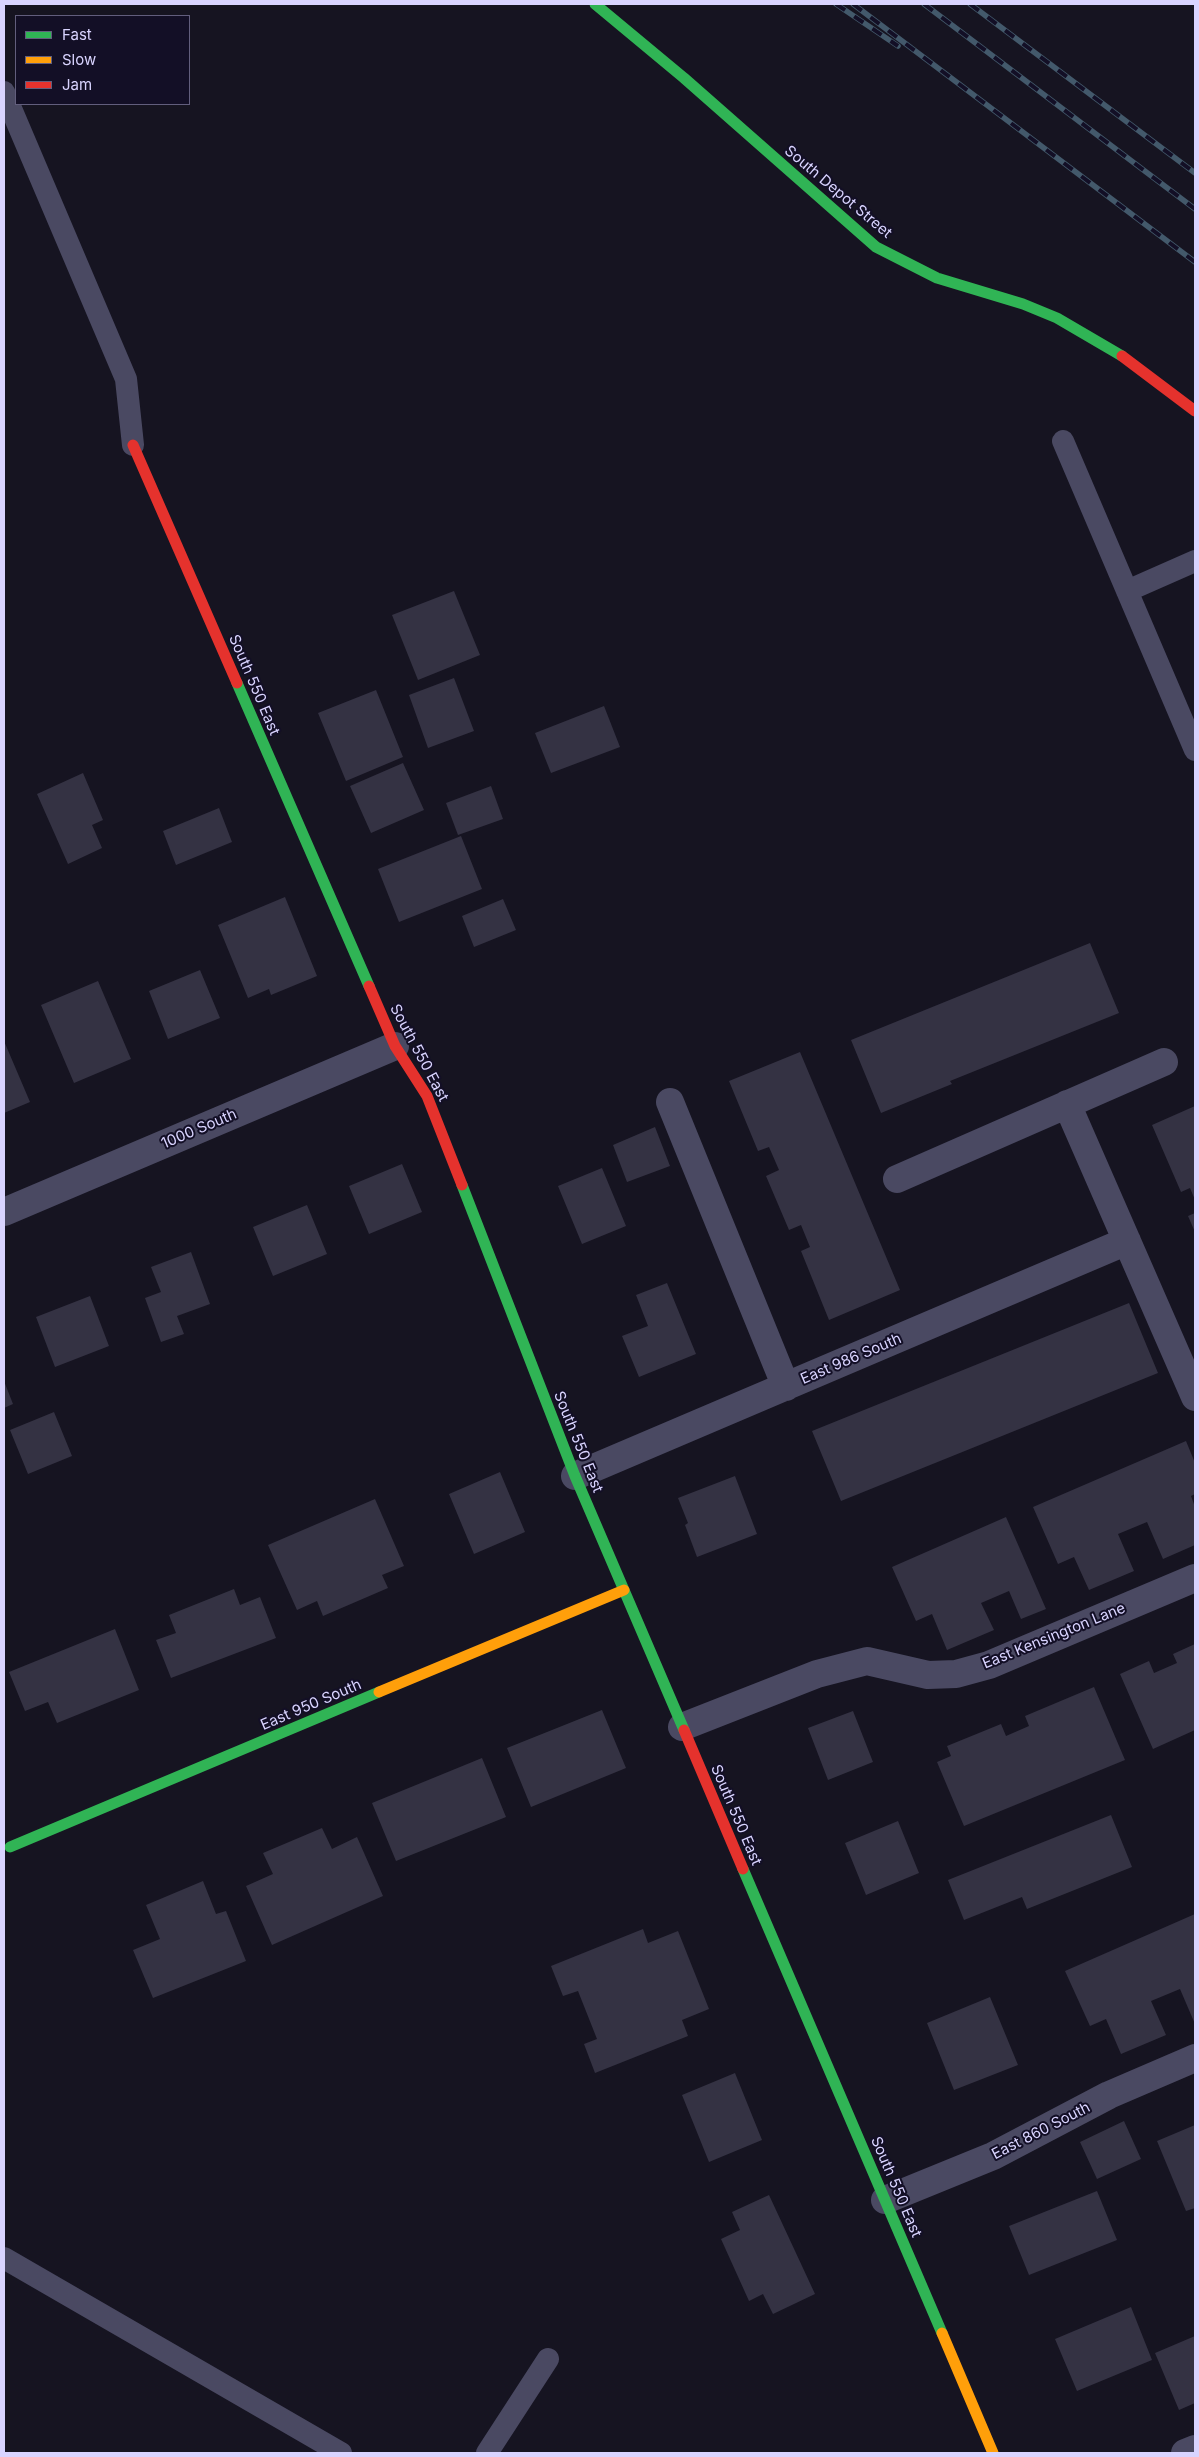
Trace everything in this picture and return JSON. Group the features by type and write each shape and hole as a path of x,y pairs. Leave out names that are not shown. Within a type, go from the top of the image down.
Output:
{"street":[{"name":"South Depot Street","path":"595,4 684,78 876,247 908,266 937,278 1002,297 1068,323 1101,341 1195,411"},
{"name":"South 550 East","path":"133,445 395,1046 426,1096 575,1476 993,2453"},
{"name":"1000 South","path":"4,1212 395,1046"},
{"path":"897,1179 1164,1062"},
{"path":"670,1102 786,1387"},
{"path":"1067,1104 1191,1387"},
{"name":"East 986 South","path":"575,1476 1127,1241"},
{"name":"East Kensington Lane","path":"682,1727 816,1674 867,1661 928,1675 956,1674 989,1665 1195,1578"},
{"name":"East 950 South","path":"10,1847 624,1590"},
{"name":"East 860 South","path":"885,2200 993,2156 1109,2095 1195,2058"},
{"path":"1185,2453 1195,2449"}],"lane":[{"path":"4,92 126,379 133,445"},
{"path":"1063,441 1195,750"},
{"path":"1127,590 1195,561"},
{"path":"4,2258 341,2453"},
{"path":"487,2453 548,2359"}],"building":[{"path":"454,591 480,655 418,680 392,615"},
{"path":"454,678 474,731 428,748 409,695"},
{"path":"376,690 403,757 346,781 318,713"},
{"path":"604,706 620,747 551,773 535,733"},
{"path":"403,763 424,810 371,833 350,786"},
{"path":"83,773 103,820 92,825 102,848 68,864 37,794"},
{"path":"491,786 503,819 458,835 446,803"},
{"path":"219,808 232,842 176,865 163,831"},
{"path":"461,836 482,889 399,922 378,869"},
{"path":"285,897 317,976 271,995 269,989 248,998 218,925"},
{"path":"503,899 516,930 474,947 462,916"},
{"path":"1090,943 1119,1013 950,1081 952,1084 881,1113 851,1040"},
{"path":"200,970 220,1018 168,1039 149,991"},
{"path":"98,981 131,1059 74,1083 41,1005"},
{"path":"4,1041 30,1102 4,1113"},
{"path":"800,1052 900,1290 829,1320 801,1251 810,1247 801,1225 789,1230 766,1176 779,1170 769,1147 758,1151 729,1081"},
{"path":"1195,1106 1195,1200 1190,1188 1181,1192 1152,1125"},
{"path":"655,1127 670,1166 627,1182 613,1145"},
{"path":"402,1164 422,1212 369,1234 349,1186"},
{"path":"602,1168 626,1226 582,1244 558,1186"},
{"path":"307,1205 327,1254 273,1276 253,1227"},
{"path":"1195,1213 1195,1232 1188,1216"},
{"path":"191,1252 210,1304 177,1316 184,1334 161,1342 145,1298 161,1292 151,1267"},
{"path":"667,1283 696,1354 639,1377 622,1336 648,1326 636,1295"},
{"path":"90,1296 109,1346 55,1367 36,1317"},
{"path":"1129,1303 1158,1373 841,1501 812,1431"},
{"path":"4,1381 13,1404 4,1408"},
{"path":"54,1412 72,1456 28,1474 10,1430"},
{"path":"1186,1441 1195,1463 1195,1494 1191,1496 1195,1507 1195,1545 1163,1559 1147,1522 1118,1534 1134,1571 1089,1590 1074,1557 1058,1564 1033,1507"},
{"path":"500,1472 525,1532 474,1554 449,1494"},
{"path":"735,1476 757,1534 697,1557 685,1525 688,1523 678,1498"},
{"path":"375,1499 404,1566 382,1575 388,1588 323,1616 317,1601 297,1610 268,1545"},
{"path":"1006,1517 1046,1609 1021,1619 1009,1591 981,1603 994,1630 947,1650 932,1614 916,1621 892,1567"},
{"path":"234,1589 240,1605 260,1597 276,1638 171,1678 156,1640 176,1633 169,1615"},
{"path":"115,1629 139,1690 57,1723 48,1702 25,1711 9,1672"},
{"path":"1195,1644 1195,1730 1153,1749 1120,1674 1149,1661 1154,1673 1177,1663 1173,1654"},
{"path":"1094,1687 1125,1760 964,1826 937,1762 951,1756 947,1746 1001,1724 1006,1736 1029,1726 1025,1716"},
{"path":"602,1710 626,1768 531,1807 507,1748"},
{"path":"853,1711 873,1762 828,1780 808,1728"},
{"path":"482,1758 506,1817 396,1861 372,1803"},
{"path":"1111,1815 1132,1867 1027,1909 1022,1897 964,1920 948,1880"},
{"path":"898,1821 919,1873 866,1895 845,1843"},
{"path":"322,1828 332,1849 357,1837 383,1896 272,1945 246,1886 273,1874 263,1853"},
{"path":"203,1881 216,1914 226,1911 246,1961 153,1998 133,1950 160,1939 146,1905"},
{"path":"1195,1914 1195,2024 1180,1989 1151,2001 1166,2035 1121,2054 1106,2019 1090,2026 1065,1971"},
{"path":"643,1929 648,1943 678,1931 709,2009 682,2020 688,2036 595,2073 584,2044 597,2039 578,1991 563,1996 551,1966"},
{"path":"990,1997 1018,2065 954,2090 927,2023"},
{"path":"735,2073 762,2140 709,2162 682,2095"},
{"path":"1124,2121 1141,2159 1097,2179 1080,2142"},
{"path":"1195,2125 1195,2208 1186,2211 1157,2141"},
{"path":"1097,2191 1117,2240 1029,2275 1009,2226"},
{"path":"769,2195 815,2294 773,2314 763,2294 749,2301 721,2239 740,2230 732,2212"},
{"path":"1131,2307 1152,2360 1077,2391 1055,2339"},
{"path":"1195,2336 1195,2403 1179,2410 1155,2353"}],"railway":[{"path":"836,4 898,46"},
{"path":"853,4 1195,262"},
{"path":"924,4 1195,209"},
{"path":"970,4 1195,173"}],"traffic: fast":[{"path":"595,4 684,78 876,247 937,278 1023,304 1057,318 1122,356"},
{"path":"237,683 369,986"},
{"path":"462,1185 575,1476 684,1730"},
{"path":"10,1847 379,1692"},
{"path":"743,1869 942,2333"}],"traffic: slow":[{"path":"379,1692 624,1590"},
{"path":"942,2333 993,2453"}],"traffic: jam":[{"path":"1122,356 1195,411"},
{"path":"133,445 237,683"},
{"path":"369,986 395,1046 427,1096 462,1185"},
{"path":"684,1730 743,1869"}]}
